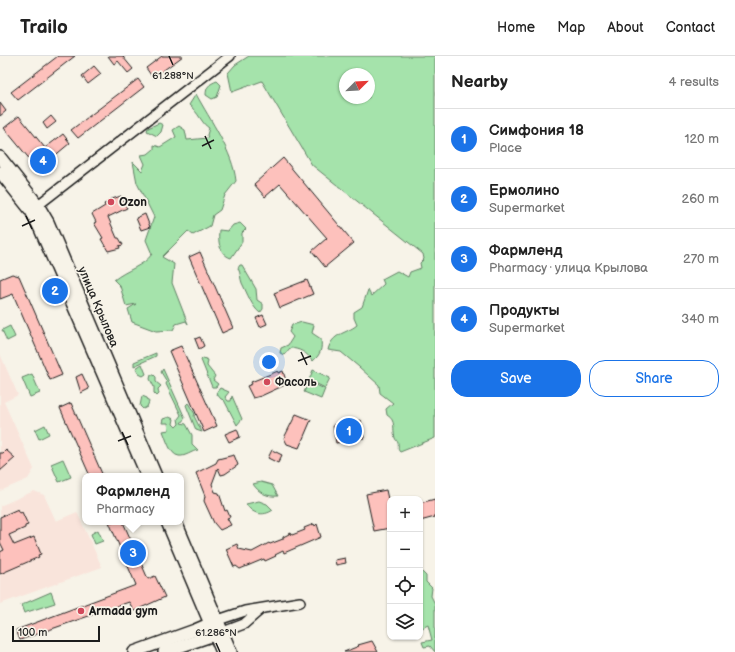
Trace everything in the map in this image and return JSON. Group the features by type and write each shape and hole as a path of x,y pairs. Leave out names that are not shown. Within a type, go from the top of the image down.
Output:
{"main road":[{"name":"улица Крылова","path":"0,157 34,208 146,473"},
{"name":"улица Крылова","path":"0,172 48,222 155,473"},
{"path":"168,525 214,622"},
{"path":"177,525 219,634 231,652"},
{"path":"134,652 214,622"},
{"path":"164,652 219,634"},
{"path":"219,634 222,652"}],"street":[{"path":"34,208 230,56"},
{"path":"214,622 227,616 262,608 300,602"},
{"path":"219,634 244,624 262,608"}],"shaded area":[{"path":"0,354 18,395 4,402 34,469 28,479 0,491"},
{"path":"34,491 44,495 56,521 77,512 102,567 0,604 0,506"}],"green space":[{"path":"249,56 435,56 435,438 400,452 394,435 393,423 387,415 386,409 393,403 380,393 379,385 341,352 328,350 330,344 336,337 357,325 354,318 354,312 362,307 368,290 371,296 384,284 382,279 397,271 408,277 410,272 421,268 420,263 424,259 423,254 312,165 262,81 232,92 228,73 235,65"},
{"path":"217,81 221,85 217,97 212,99 206,95 207,88"},
{"path":"196,94 226,148 234,170 236,181 225,195 220,210 213,215 210,226 193,235 188,231 162,257 174,264 172,283 188,324 186,321 176,324 173,330 156,331 132,322 128,309 136,304 126,306 120,286 114,280 140,265 152,254 146,240 154,217 137,183 133,162 142,171 145,164 141,155 148,154 154,149 154,145 160,147 176,137 173,130 179,126 185,130 187,140 208,138 207,135 209,128 189,105"},
{"path":"159,123 163,125 161,132 157,136 147,131 148,128"},
{"path":"240,223 246,229 242,233 242,242 231,258 224,254 220,247 219,230 228,231 233,225"},
{"path":"242,265 256,289 257,300 263,304 263,309 260,313 252,304 242,283 238,268"},
{"path":"302,322 314,325 312,333 321,339 320,351 318,356 313,361 308,355 297,349 290,348 284,355 280,353 281,348 288,345 293,337 289,332 292,325"},
{"path":"10,326 15,337 7,341 2,330"},
{"path":"156,353 156,356 134,366 134,362"},
{"path":"203,358 208,360 207,366 215,376 213,380 218,384 216,387 212,387 201,360"},
{"path":"142,364 146,374 143,376 139,374 136,368"},
{"path":"163,369 185,418 181,423 186,424 192,435 192,444 198,450 184,456 179,456 173,453 163,431 169,430 168,423 162,423 163,419 169,417 174,419 173,424 176,427 179,424 178,419 181,415 166,384 167,382 161,372"},
{"path":"313,370 330,378 325,388 309,380"},
{"path":"32,374 40,393 30,397 22,378"},
{"path":"151,375 156,377 156,382 161,386 158,389 159,394 157,396 154,393 154,387 150,379"},
{"path":"309,382 325,389 321,399 304,392"},
{"path":"220,388 229,392 225,397 228,401 231,401 232,396 242,419 237,425 224,400 221,399 216,393"},
{"path":"142,396 147,398 149,402 147,407 143,409 140,406"},
{"path":"188,403 195,414 194,416 202,432 196,430 186,405"},
{"path":"45,425 49,434 39,439 35,430"},
{"path":"63,459 71,477 59,482 51,464"},
{"path":"261,482 272,485 278,496 264,494 253,484"},
{"path":"259,501 267,504 273,510 262,514 251,510 246,504"},
{"path":"98,530 103,541 95,544 91,534"},
{"path":"423,573 426,576 426,582 432,588 431,596 435,604 435,652 430,646 424,647 422,642 432,640 428,625 423,628"},
{"path":"51,592 55,603 24,613 21,605"}],"building":[{"path":"58,56 75,56 18,100 11,92"},
{"path":"108,56 125,56 123,57 133,69 128,73 118,61 114,64"},
{"path":"162,56 183,56 153,78 146,68"},
{"path":"94,66 101,74 88,84 82,76"},
{"path":"138,79 144,87 78,138 71,130"},
{"path":"0,103 6,111 0,116"},
{"path":"19,116 45,148 63,134 70,143 46,163 40,163 38,166 32,162 4,128"},
{"path":"51,116 56,122 47,129 43,123"},
{"path":"283,158 354,243 325,267 312,251 327,238 280,184 265,197 254,184"},
{"path":"121,196 127,208 108,217 117,238 119,238 123,245 119,246 120,248 108,251 101,239 103,238 94,223 96,222 92,214 105,206 104,204 110,202 109,200"},
{"path":"145,214 150,227 141,230 136,218"},
{"path":"200,252 233,328 222,333 189,257"},
{"path":"12,274 19,276 62,375 50,380 13,294 0,299 0,279"},
{"path":"307,280 313,294 280,308 274,293"},
{"path":"263,315 267,324 260,327 256,318"},
{"path":"200,337 204,346 199,349 195,339"},
{"path":"181,346 217,426 204,432 169,351"},
{"path":"278,371 278,373 283,371 287,384 253,398 247,386 252,384 251,382"},
{"path":"82,374 89,389 81,393 76,377"},
{"path":"71,403 102,473 89,473 60,408"},
{"path":"296,414 311,420 299,448 287,444 284,438"},
{"path":"361,420 364,438 336,443 333,425"},
{"path":"237,429 240,437 229,442 225,434"},
{"path":"6,450 15,458 0,471 0,453 3,453"},
{"path":"272,450 282,455 278,463 268,458"},
{"path":"234,455 238,465 221,475 218,468 212,484 215,492 219,493 225,511 227,510 230,517 227,518 231,525 220,530 214,523 204,501 205,496 196,473 216,463 218,459"},
{"path":"386,490 387,529 374,531 366,494"},
{"path":"435,499 435,517 423,520 423,502"},
{"path":"18,509 20,513 22,512 28,525 25,526 25,528 9,535 14,545 34,537 41,554 38,555 39,557 0,574 0,552 4,550 0,542 0,517"},
{"path":"314,524 315,526 317,524 321,537 284,553 283,551 265,561 264,559 240,569 236,566 234,567 226,549 237,544 239,549 252,552 269,543 270,544 283,539 283,537 291,533 292,535 305,530 304,528"},
{"path":"110,525 124,525 148,579 155,576 165,597 134,611 129,602 20,640 16,630 136,585"},
{"path":"345,558 346,563 336,565 335,560"},
{"path":"372,641 378,652 344,652 359,646 358,645"}],"place":[{"name":"Продукты","path":"43,161"},
{"name":"Ozon","path":"111,202"},
{"name":"Ермолино","path":"55,291"},
{"name":"Фасоль","path":"267,382"},
{"name":"Симфония 18","path":"349,431"},
{"name":"Фармленд","path":"133,553"},
{"name":"Armada gym","path":"81,611"}]}
